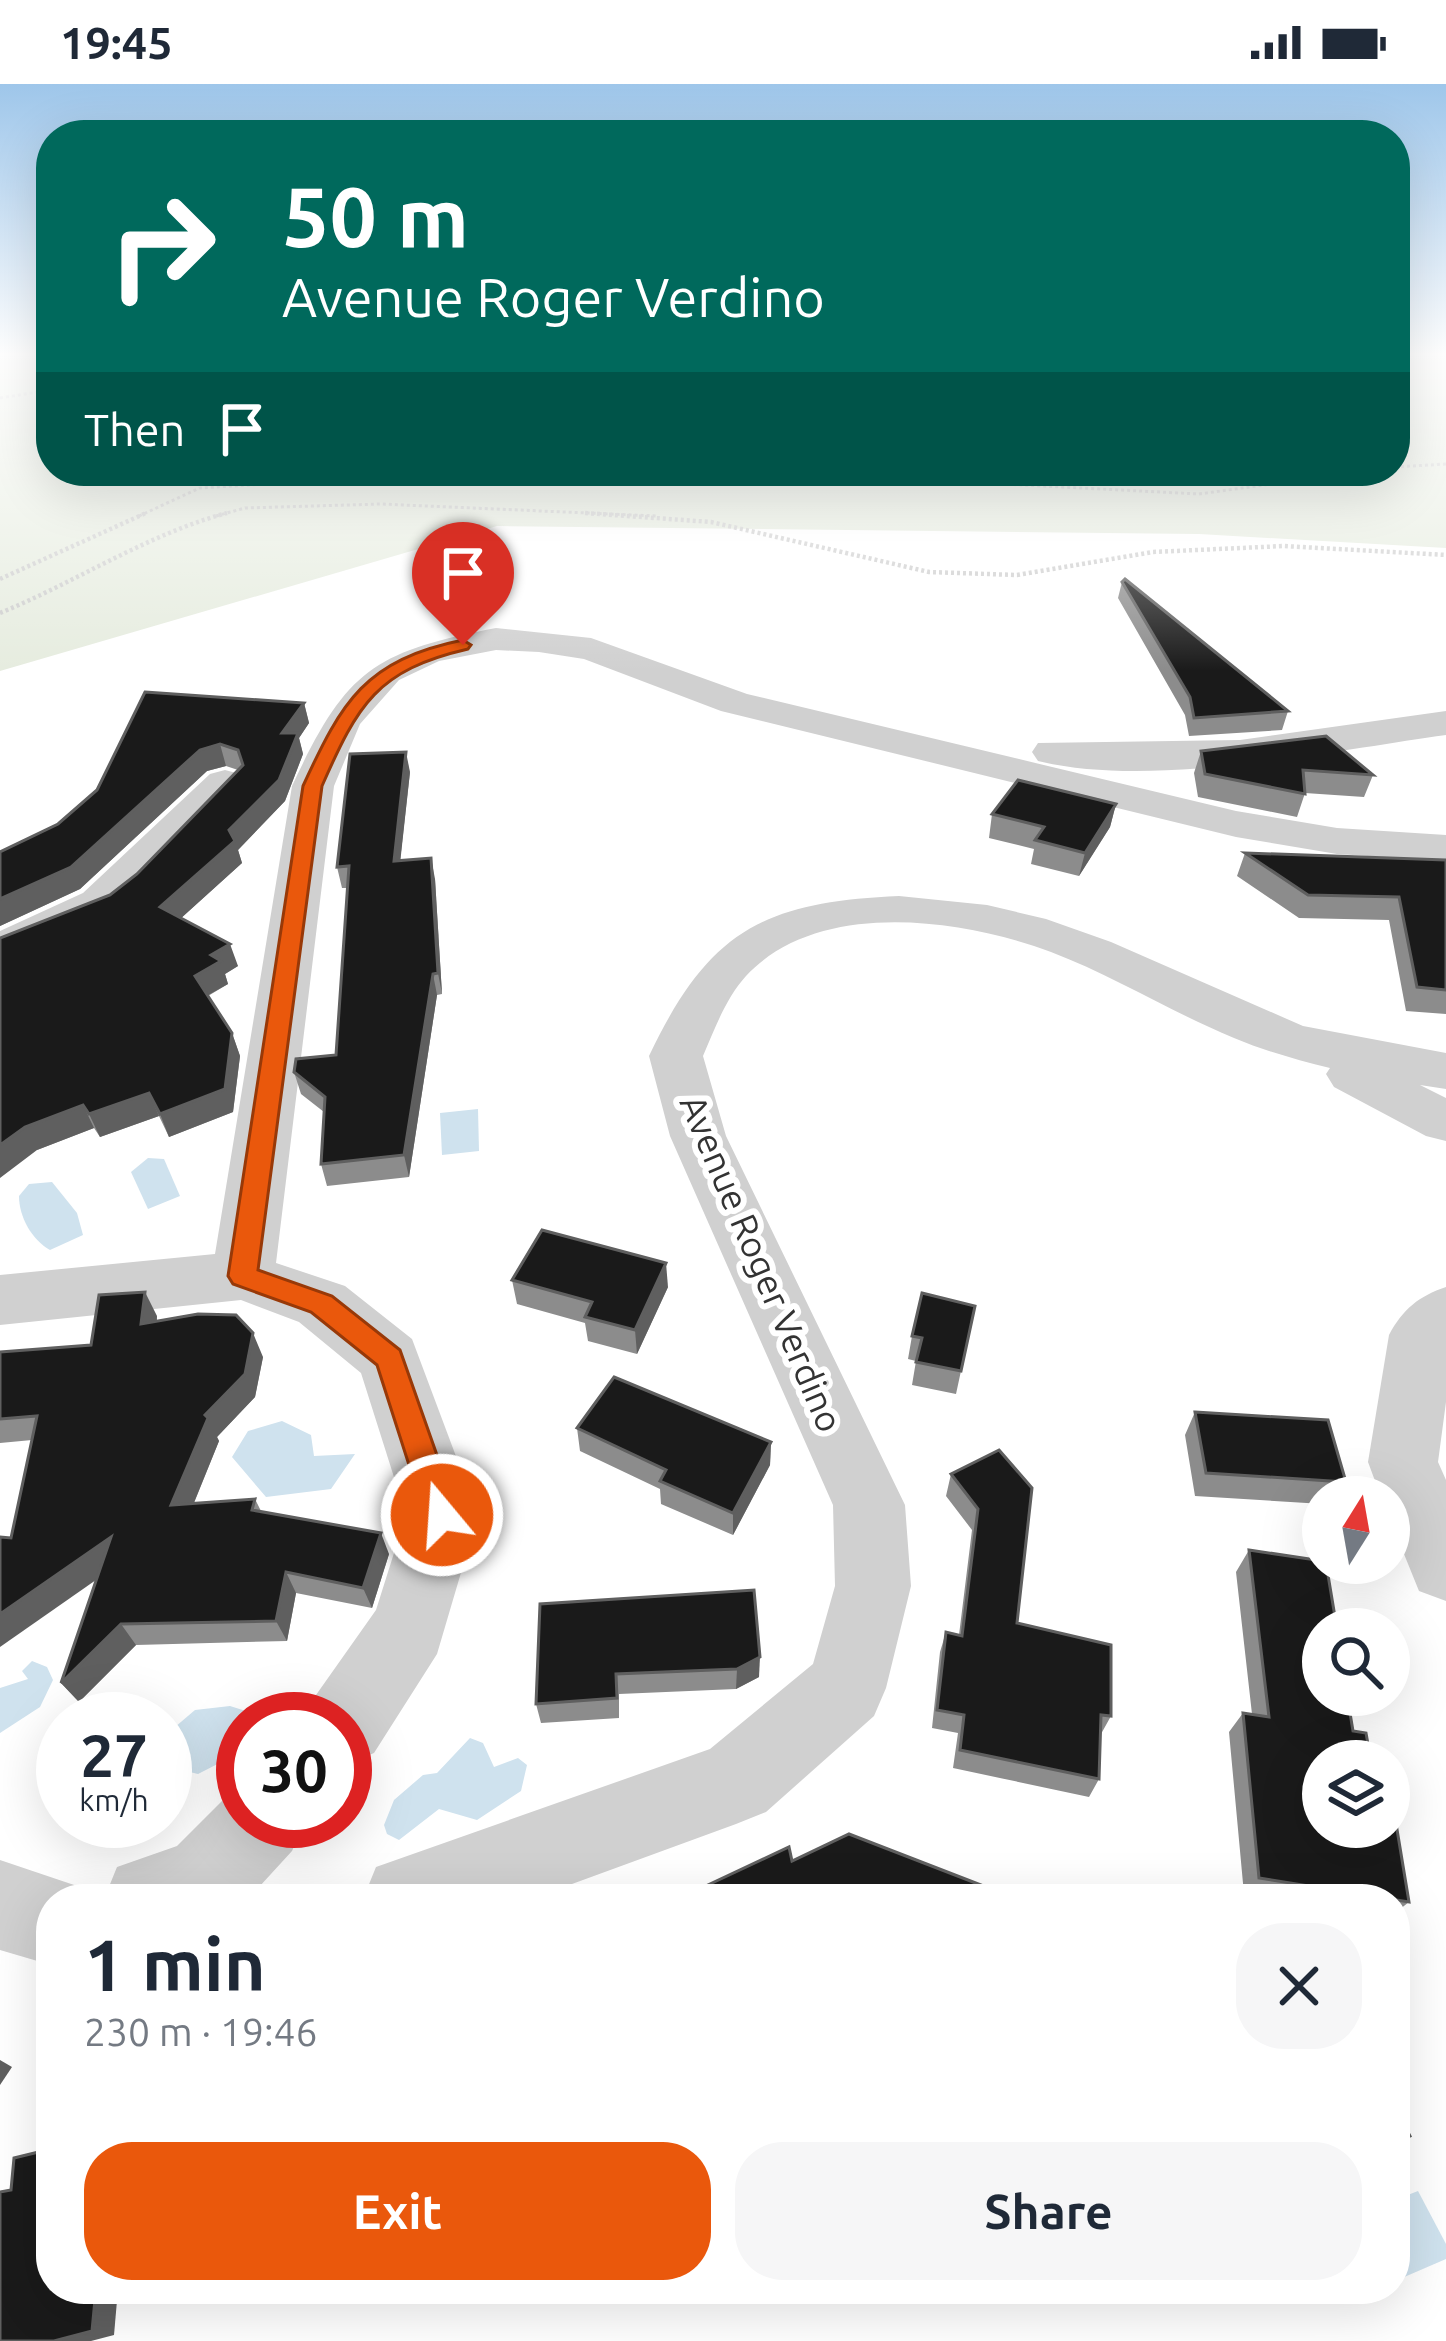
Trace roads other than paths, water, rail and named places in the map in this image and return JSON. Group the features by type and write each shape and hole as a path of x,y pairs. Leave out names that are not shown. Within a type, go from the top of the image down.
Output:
{"street":[{"path":"243,1276 313,786 342,722 386,673 429,652 496,639 574,646 735,703 1236,824 1337,841 1446,848"},
{"path":"982,763 1019,753 1240,752 1446,723"},
{"path":"0,949 100,903 225,783"},
{"name":"Avenue Roger Verdino","path":"450,1884 736,1782 846,1688 873,1586 869,1505 698,1136 676,1056 700,1004 740,956 805,921 879,910 964,914 1065,941 1284,1038 1446,1071"},
{"path":"1284,1038 1446,1122"},
{"path":"0,1300 140,1282 243,1276 322,1304 389,1358 442,1515 410,1628 367,1692"},
{"path":"1446,1312 1422,1335 1403,1462 1446,1567"},
{"path":"202,1884 236,1848"},
{"path":"0,1905 36,1915"}],"water":[{"path":"478,1109 479,1151 442,1155 440,1113"},
{"path":"148,1158 164,1159 180,1196 148,1209 131,1172"},
{"path":"52,1182 77,1213 83,1235 50,1250 28,1227 19,1196 29,1184"},
{"path":"282,1421 311,1435 314,1456 355,1454 331,1489 266,1497 232,1457 248,1431"},
{"path":"32,1661 47,1667 53,1680 47,1692 36,1692 36,1710 0,1733 0,1688 28,1679 22,1671"},
{"path":"216,1708 216,1765 198,1774 192,1773 195,1710"},
{"path":"470,1738 483,1743 494,1767 518,1758 527,1765 521,1791 477,1820 439,1809 399,1840 387,1834 384,1825 394,1800 423,1775 437,1773"},
{"path":"1418,2191 1446,2244 1446,2259 1410,2275 1410,2194"}]}
